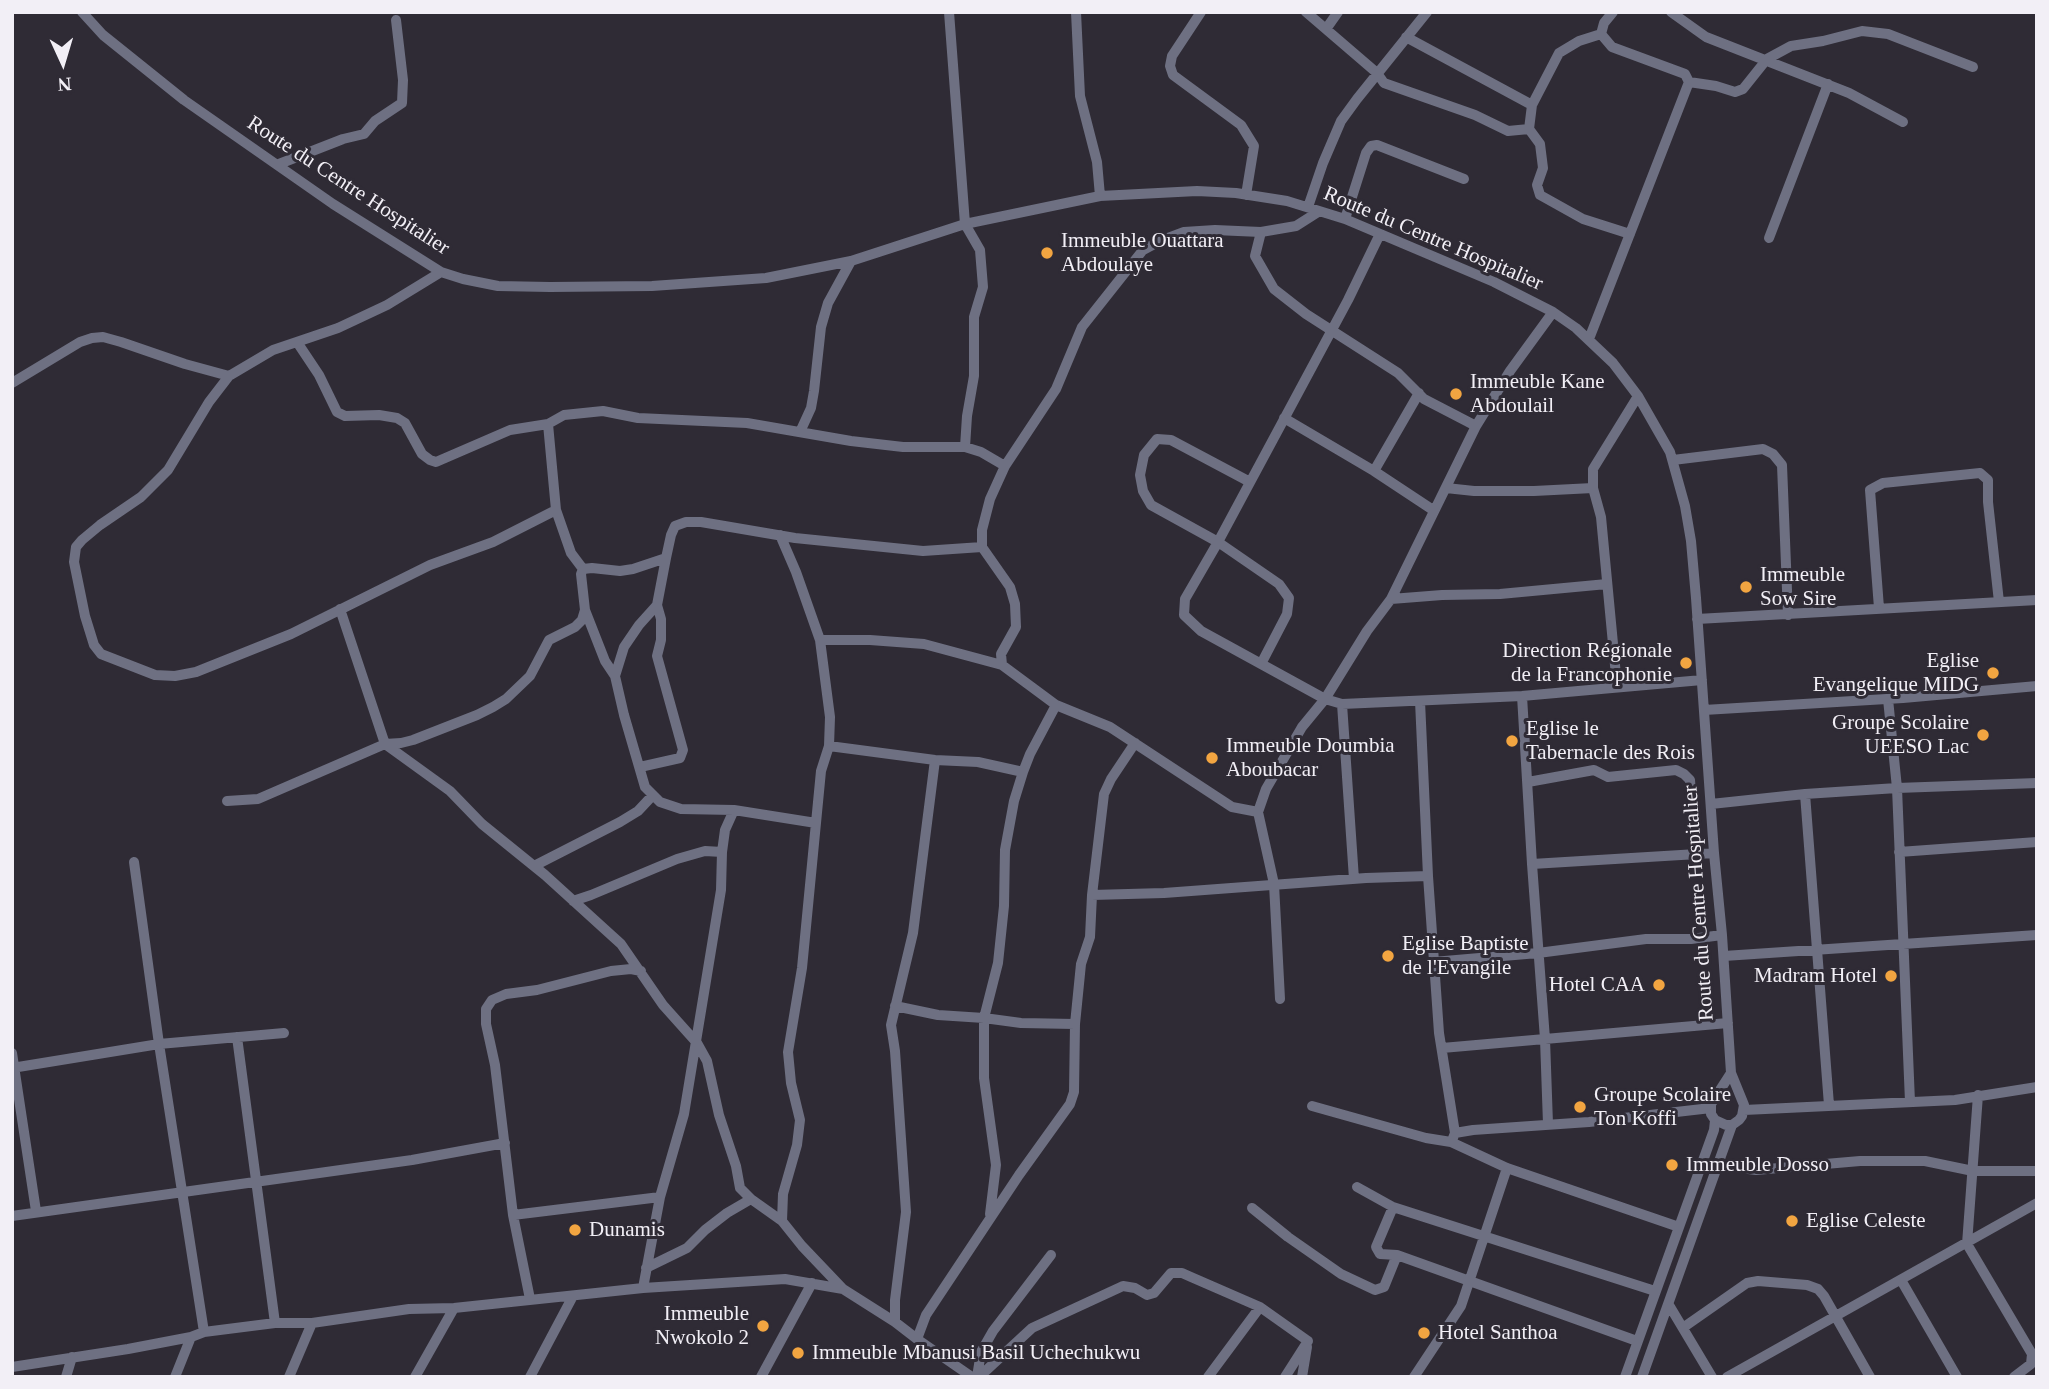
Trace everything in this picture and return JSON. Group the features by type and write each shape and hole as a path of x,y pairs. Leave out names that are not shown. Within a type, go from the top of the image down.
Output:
{"street":[{"name":"Route du Centre Hospitalier","path":"82,12 103,35 184,100 333,204 441,272 463,279 498,286 652,286 766,278 851,261 965,224 1100,196 1197,191 1246,195 1345,219 1494,282 1552,312 1589,340 1613,363 1638,396 1673,460 1685,506 1691,541 1731,1073 1740,1094"},
{"path":"949,12 965,224 980,250 983,287 974,317 974,376 965,447"},
{"path":"1076,12 1080,96 1097,162 1100,196"},
{"path":"1201,12 1172,56 1170,66 1173,75 1241,125 1254,146 1246,195"},
{"path":"1306,12 1377,73 1384,83 1475,115 1508,131 1529,129"},
{"path":"1326,29 1338,12"},
{"path":"1002,665 1001,654 1016,627 1015,604 1010,587 982,547 982,530 990,499 1005,466 1056,389 1082,327 1143,250 1160,241 1184,232 1261,232 1296,226 1313,210 1323,163 1341,121 1427,12"},
{"path":"1601,34 1604,23 1613,12"},
{"path":"1671,12 1706,37 1849,93 1903,122"},
{"path":"279,164 342,139 363,134 374,121 402,103 403,80 396,20"},
{"path":"1689,82 1735,92 1744,89 1767,59 1791,46 1862,31 1888,34 1973,67"},
{"path":"1589,340 1689,82 1685,74 1612,47 1601,34"},
{"path":"1601,34 1579,41 1559,53 1532,105 1529,129 1540,144 1544,168 1537,185 1540,195 1583,219 1630,234"},
{"path":"1406,37 1532,105"},
{"path":"1769,238 1828,84"},
{"path":"1345,219 1366,153 1371,146 1377,145 1464,179"},
{"path":"1261,232 1255,256 1274,289 1306,314 1398,373 1424,399 1476,426"},
{"path":"1380,234 1219,542 1185,598 1184,614 1201,631 1325,699 1342,704 1522,696 1702,680"},
{"path":"800,432 811,408 821,327 828,303 851,261"},
{"path":"441,272 387,305 338,328 273,350 229,376 209,402 168,470 141,497 100,525 76,547 75,562 85,616 94,645 101,654 155,675 174,676 196,672 291,634 430,565 493,542 556,510"},
{"path":"1280,999 1274,884 1258,812 1266,789 1302,727 1325,699 1367,631 1391,599 1476,426 1510,371 1552,312"},
{"path":"12,383 80,342 103,337 229,376"},
{"path":"297,342 337,412 345,416 379,415 397,418 405,423 422,454 436,462 510,430 548,424 564,415 603,411 638,418 747,423 903,447 965,447 981,452 1005,466"},
{"path":"1374,471 1419,393"},
{"path":"1617,686 1601,517 1593,488 1593,469 1638,396"},
{"path":"1284,418 1374,471 1433,510"},
{"path":"548,424 556,510 571,553 583,569"},
{"path":"1250,482 1171,440 1157,439 1144,455 1140,475 1143,491 1151,505 1219,542 1279,584 1289,598 1287,614 1261,664"},
{"path":"1673,460 1763,449 1773,454 1782,465 1788,615"},
{"path":"1879,608 1870,490 1883,483 1980,472 1988,480 1999,602"},
{"path":"1446,488 1474,491 1593,488"},
{"path":"640,767 680,758 683,750 657,656 662,619 657,605 675,526 686,522 701,522 780,535 923,551 982,547"},
{"path":"780,535 820,640 830,718 830,746 821,771 802,968 788,1052 791,1083 800,1120 783,1194 782,1221"},
{"path":"583,569 633,569 666,558"},
{"path":"583,569 581,573 585,610 605,661 615,676 645,787 660,802 681,809 734,810 816,823"},
{"path":"1391,599 1500,594 1607,584"},
{"path":"1697,619 2037,600"},
{"path":"615,676 624,647 657,605"},
{"path":"340,609 385,744 450,791 482,824 534,866 621,944 663,1005 697,1043 707,1060 719,1115 736,1166 740,1188 782,1221 843,1289 976,1377"},
{"path":"227,802 271,795 385,744 413,740 477,715 506,699 530,676 545,645 582,621 585,610"},
{"path":"820,640 924,644 1002,665 1056,705 1110,727 1232,807 1258,812"},
{"path":"1704,710 1888,699 2037,686"},
{"path":"1522,696 1545,1039 1548,1124"},
{"path":"1888,699 1897,788 1910,1102"},
{"path":"1420,701 1433,962 1439,1033 1453,1137"},
{"path":"1342,704 1354,879"},
{"path":"989,1220 996,1165 984,1078 984,1018 998,963 1004,906 1005,850 1014,801 1023,772 1056,705"},
{"path":"917,1339 926,1315 1070,1104 1074,1081 1075,1024 1081,964 1090,937 1092,895 1104,794 1135,743"},
{"path":"830,746 935,760 978,762 1023,772"},
{"path":"895,1322 895,1300 906,1212 891,1025 913,933 935,760"},
{"path":"1528,782 1594,770 1608,777 1676,770 1690,780 1696,854"},
{"path":"1711,804 1897,788 2037,783"},
{"path":"1805,794 1829,1105"},
{"path":"534,866 620,822 638,811 653,795"},
{"path":"642,1288 660,1197 684,1114 720,890 725,830 734,810"},
{"path":"1899,852 2037,842"},
{"path":"573,901 677,859 705,852 722,852"},
{"path":"1532,864 1714,853"},
{"path":"134,862 204,1332"},
{"path":"1092,895 1428,876"},
{"path":"1724,956 2037,935"},
{"path":"1433,962 1538,953 1646,939 1722,936"},
{"path":"530,1299 513,1215 486,1009 492,1000 506,995 611,971 641,971"},
{"path":"895,1006 938,1015 1021,1023 1075,1024"},
{"path":"1442,1048 1728,1023"},
{"path":"13,1067 159,1044 284,1033"},
{"path":"237,1037 275,1323"},
{"path":"12,1053 36,1211"},
{"path":"1731,1073 1712,1101 1711,1114 1724,1125 1732,1125"},
{"path":"1744,1110 1955,1100 2037,1087"},
{"path":"1642,1377 1732,1125 1742,1116 1744,1110 1740,1094 1730,1090 1720,1091"},
{"path":"1978,1095 1967,1244 2032,1354 2031,1364 2014,1377"},
{"path":"1312,1105 1426,1138 1711,1108"},
{"path":"1625,1377 1714,1130 1715,1120"},
{"path":"1453,1137 1507,1168 1679,1227"},
{"path":"12,1216 412,1160 505,1143"},
{"path":"1718,1165 1756,1170 1860,1161 1925,1161 1973,1171 2037,1171"},
{"path":"1415,1377 1461,1306 1507,1168"},
{"path":"1357,1187 1393,1207 1655,1291"},
{"path":"513,1215 660,1197"},
{"path":"646,1268 687,1248 727,1213 751,1199"},
{"path":"1727,1377 2037,1203"},
{"path":"1393,1207 1376,1247 1380,1254 1398,1255 1637,1341"},
{"path":"1252,1208 1340,1273 1375,1290 1384,1287 1398,1255"},
{"path":"976,1377 981,1352 993,1331 1051,1255"},
{"path":"976,1377 1032,1328 1123,1286 1135,1288 1147,1295 1154,1293 1171,1273 1182,1273 1260,1307 1308,1341"},
{"path":"12,1367 191,1337 204,1332 275,1323 312,1323 408,1309 454,1308 642,1288 785,1279 843,1289"},
{"path":"1902,1280 1957,1377"},
{"path":"1684,1327 1747,1283 1758,1281 1807,1285 1818,1289 1824,1296 1868,1376"},
{"path":"761,1377 811,1283"},
{"path":"530,1377 573,1296"},
{"path":"1669,1305 1712,1377"},
{"path":"1208,1377 1260,1307"},
{"path":"415,1377 454,1308"},
{"path":"289,1377 312,1323"},
{"path":"175,1377 191,1337"},
{"path":"1285,1377 1308,1341"},
{"path":"1302,1377 1308,1341"},
{"path":"66,1377 72,1357"}],"place":[{"name":"Immeuble Ouattara Abdoulaye","path":"1047,253"},
{"name":"Immeuble Kane Abdoulail","path":"1456,394"},
{"name":"Immeuble Sow Sire","path":"1746,587"},
{"name":"Direction Régionale de la Francophonie","path":"1686,663"},
{"name":"Eglise Evangelique MIDG","path":"1993,673"},
{"name":"Groupe Scolaire UEESO Lac","path":"1983,735"},
{"name":"Eglise le Tabernacle des Rois","path":"1512,741"},
{"name":"Immeuble Doumbia Aboubacar","path":"1212,758"},
{"name":"Eglise Baptiste de l'Evangile","path":"1388,956"},
{"name":"Madram Hotel","path":"1891,976"},
{"name":"Hotel CAA","path":"1659,985"},
{"name":"Groupe Scolaire Ton Koffi","path":"1580,1107"},
{"name":"Immeuble Dosso","path":"1672,1165"},
{"name":"Eglise Celeste","path":"1792,1221"},
{"name":"Dunamis","path":"575,1230"},
{"name":"Immeuble Nwokolo 2","path":"763,1326"},
{"name":"Hotel Santhoa","path":"1424,1333"},
{"name":"Immeuble Mbanusi Basil Uchechukwu","path":"798,1353"}]}
